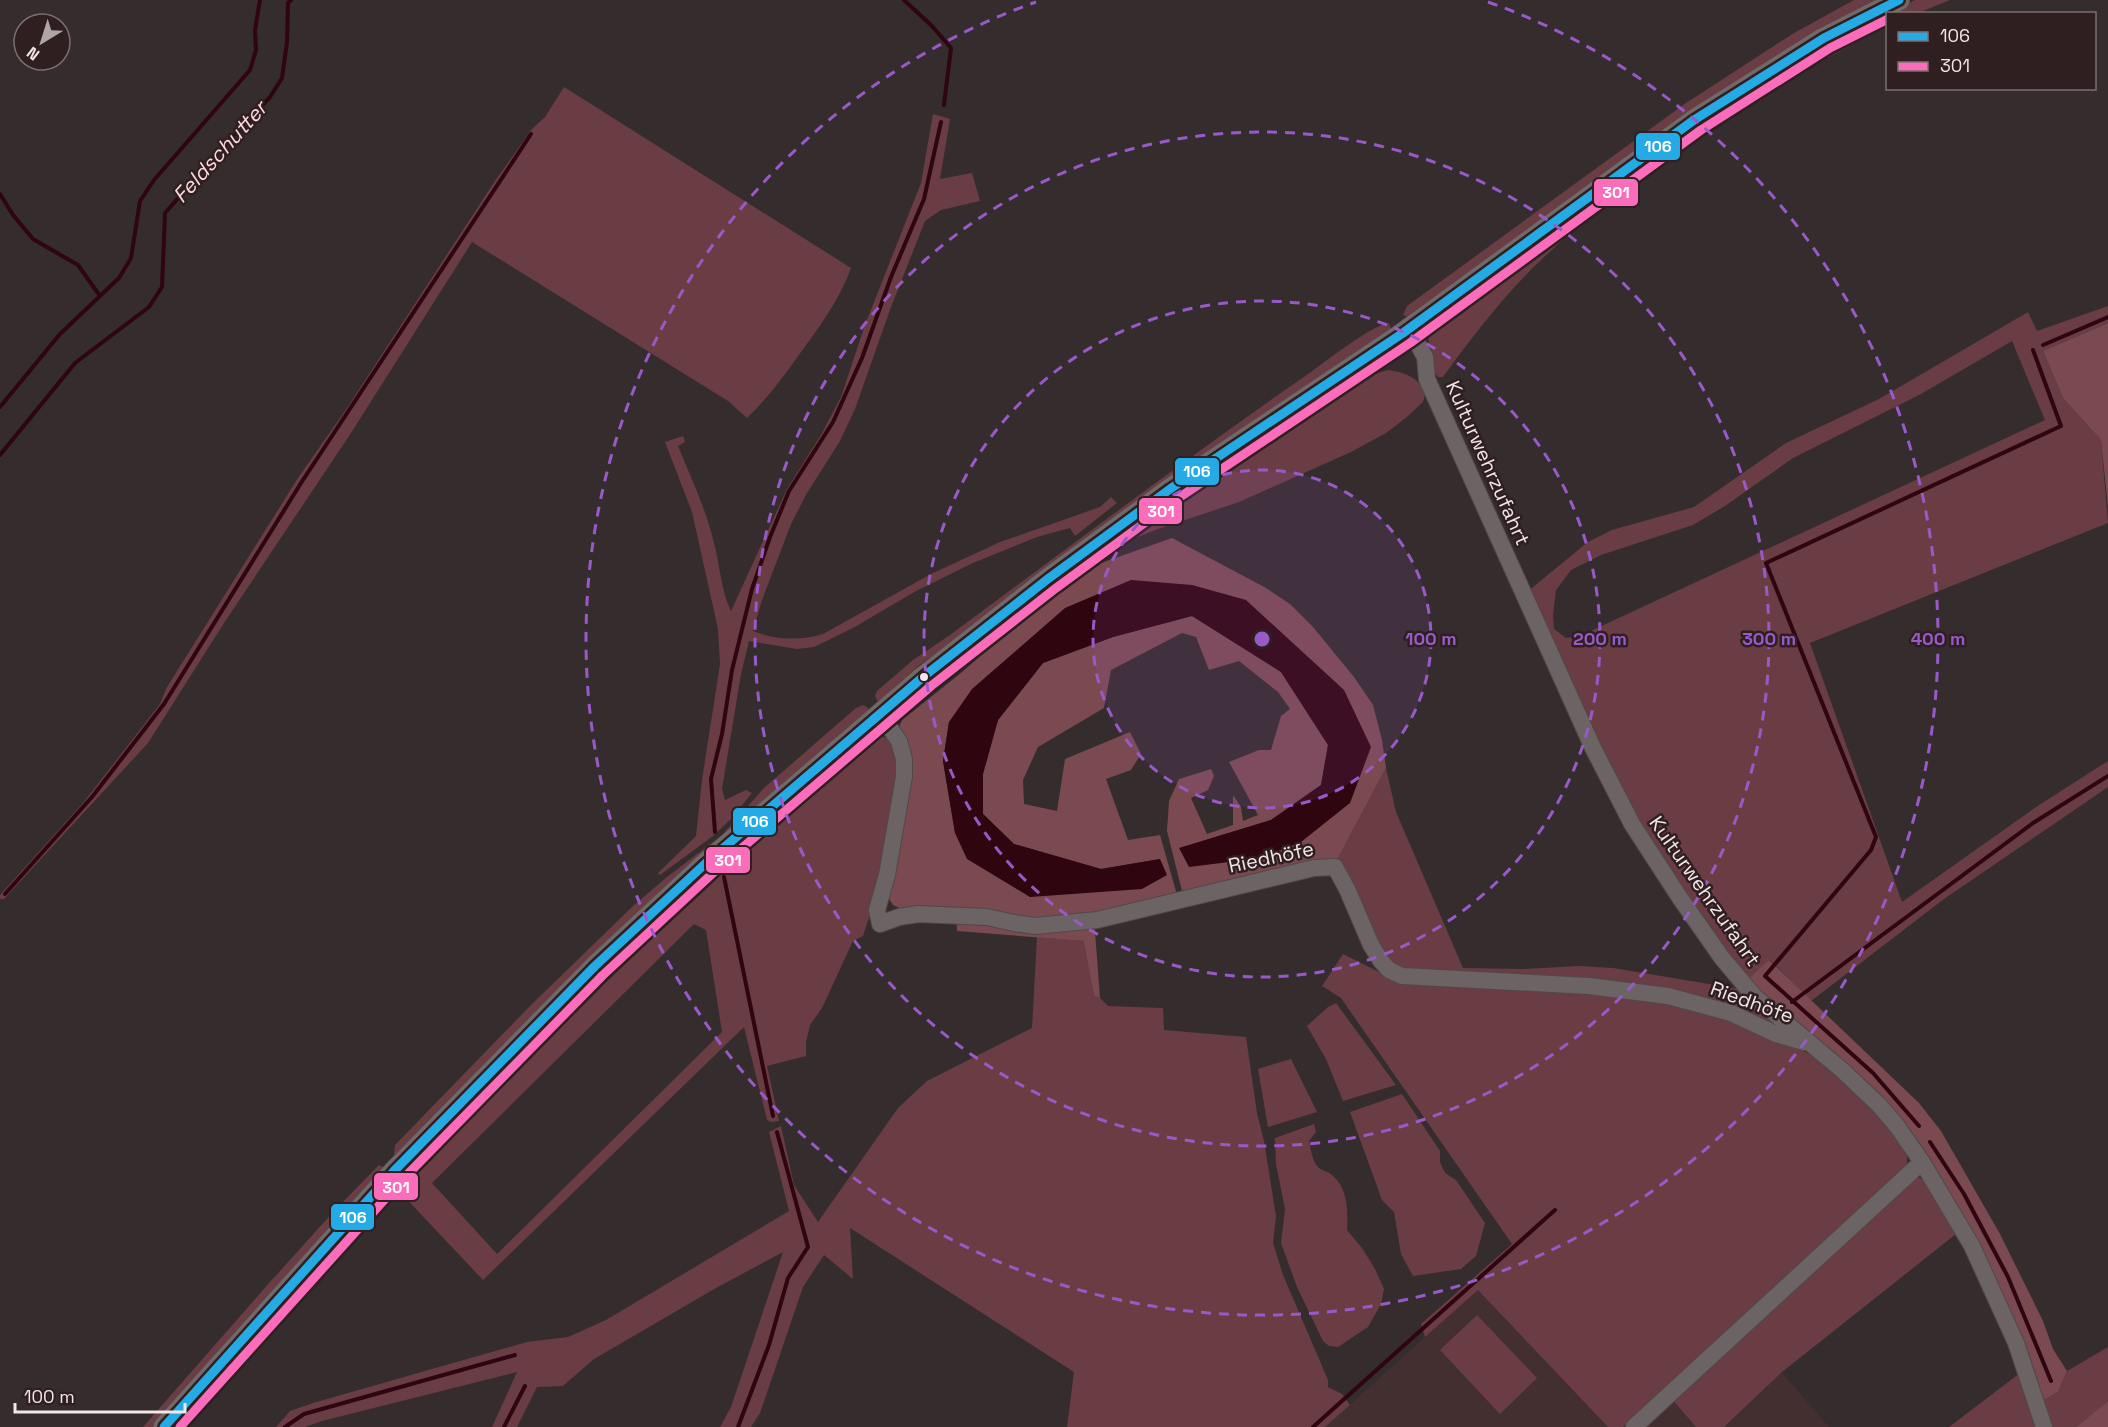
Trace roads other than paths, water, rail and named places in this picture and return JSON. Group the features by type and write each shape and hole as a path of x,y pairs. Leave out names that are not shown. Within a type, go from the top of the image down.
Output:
{"main road":[{"path":"164,1427 394,1171 595,966 706,864 884,719 922,677 1048,578 1170,489 1403,333 1694,120 1824,38 1899,0"}],"street":[{"name":"Kulturwehrzufahrt","path":"1403,333 1414,337 1425,357 1427,380 1593,748 1632,824 1722,958 1755,996 1879,1105 1922,1162 1972,1246 2016,1343 2044,1427"},
{"name":"Riedhöfe","path":"884,719 899,741 904,759 904,777 887,875 877,910 880,924 899,917 918,914 987,917 1035,926 1097,920 1270,878 1335,867 1371,945 1389,970 1402,976 1588,986 1668,996 1731,1013 1776,1034 1810,1044"},
{"path":"1634,1427 1922,1162"}],"waterway":[{"path":"100,296 119,278 131,258 140,201 154,180 250,70 256,50 255,30 260,0"},
{"name":"Feldschutter","path":"0,455 75,363 149,307 162,287 165,213 270,97 282,78 287,42 288,3 291,0"},
{"path":"904,0 932,26 951,48 944,105"},
{"path":"715,832 711,779 722,734 732,670 752,589 789,491 833,422 862,358 891,277 924,199 941,122"},
{"path":"5,894 92,797 164,704 301,483 531,134"},
{"path":"0,194 13,215 33,239 78,265 100,296 60,334 0,407"},
{"path":"2043,345 2108,317"},
{"path":"1919,1126 1873,1073 1765,976 1871,850 1876,837 1766,563 2061,426 2033,350"},
{"path":"1792,1002 2033,823 2108,776"},
{"path":"724,877 773,1116"},
{"path":"738,1427 769,1345 788,1278 808,1247 777,1132"},
{"path":"1930,1142 1964,1194 2008,1277 2051,1381"},
{"path":"1313,1427 1555,1210"},
{"path":"285,1427 304,1414 515,1355"},
{"path":"504,1427 525,1386"}]}
